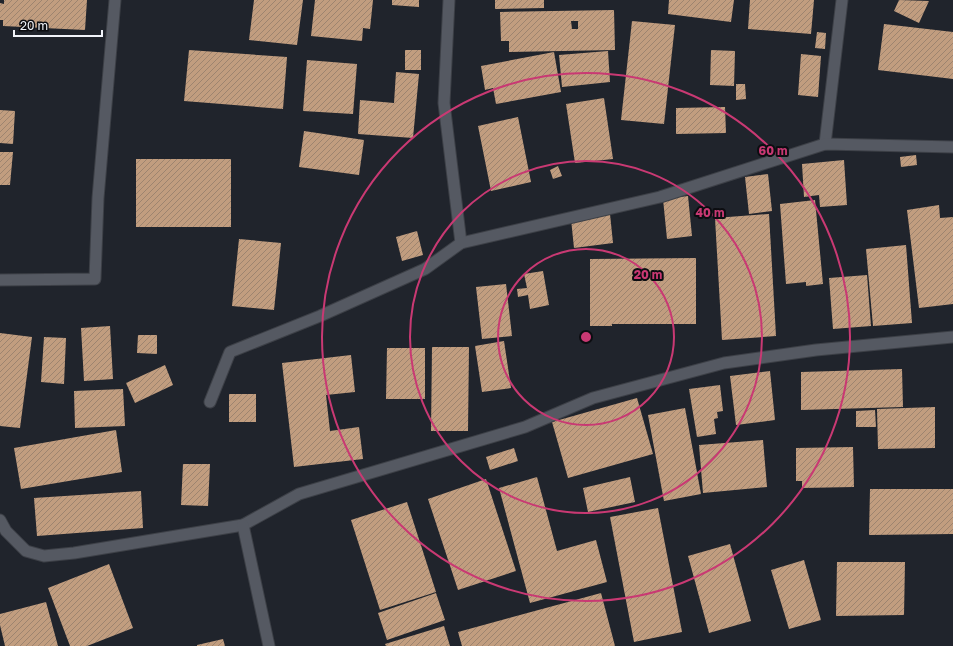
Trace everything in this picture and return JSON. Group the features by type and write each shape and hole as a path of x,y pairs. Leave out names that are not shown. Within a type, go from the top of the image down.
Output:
{"street":[{"path":"0,280 94,280 98,198 115,0"},
{"path":"449,0 444,103 461,243"},
{"path":"825,144 842,0"},
{"path":"210,402 230,352 320,316 425,269 461,243 660,197 825,144 953,147"},
{"path":"0,520 6,531 26,551 44,556 74,553 243,525 299,494 525,427 593,398 724,363 816,350 953,337"},
{"path":"243,525 269,646"}],"building":[{"path":"4,0 87,0 85,30 3,26 3,20 0,20 0,3 4,4"},
{"path":"254,0 303,0 297,45 249,40"},
{"path":"315,0 373,0 370,29 363,28 362,41 311,36"},
{"path":"392,0 419,0 419,7 392,5"},
{"path":"495,0 544,0 544,8 495,9"},
{"path":"669,0 734,0 731,22 668,14"},
{"path":"750,0 814,0 811,34 748,29"},
{"path":"899,0 929,1 919,23 894,11"},
{"path":"614,10 615,50 509,52 509,41 501,41 500,12","holes":["571,21 578,21 578,29 572,29"]},
{"path":"632,21 675,25 664,124 621,120"},
{"path":"884,24 953,32 953,79 878,70"},
{"path":"817,32 826,33 825,49 815,48"},
{"path":"189,50 287,57 283,109 184,101"},
{"path":"405,50 421,50 421,70 405,70"},
{"path":"711,50 735,51 734,86 710,85"},
{"path":"608,51 610,82 562,87 559,55"},
{"path":"554,52 561,92 496,104 493,88 485,90 481,66"},
{"path":"801,54 821,56 818,97 798,95"},
{"path":"307,60 357,64 353,114 303,111"},
{"path":"396,72 419,74 413,138 358,134 360,100 394,103"},
{"path":"736,84 745,84 746,99 736,100"},
{"path":"604,98 613,159 575,163 566,104"},
{"path":"725,107 726,133 676,134 676,108"},
{"path":"0,110 15,111 13,144 0,143"},
{"path":"518,117 531,182 491,191 478,126"},
{"path":"304,131 364,140 359,175 299,167"},
{"path":"0,152 13,152 10,185 0,185"},
{"path":"916,155 917,165 901,167 900,157"},
{"path":"136,159 231,159 231,227 136,227"},
{"path":"844,160 847,205 820,207 819,195 804,197 802,164"},
{"path":"558,166 562,176 553,179 550,170"},
{"path":"768,174 772,211 749,214 745,177"},
{"path":"688,196 692,236 667,239 663,199"},
{"path":"815,200 823,284 806,286 806,282 786,284 780,204"},
{"path":"939,205 940,218 953,217 953,304 919,308 907,210"},
{"path":"610,214 613,243 574,248 571,219"},
{"path":"769,214 776,336 722,340 715,218"},
{"path":"417,231 423,255 402,261 396,237"},
{"path":"239,239 281,243 274,310 232,306"},
{"path":"906,245 912,323 873,326 866,249"},
{"path":"696,258 696,324 612,324 612,326 590,326 590,259"},
{"path":"543,271 549,305 530,309 528,295 518,297 517,289 527,288 524,274"},
{"path":"867,275 871,326 833,329 829,278"},
{"path":"506,284 512,336 482,339 476,287"},
{"path":"110,326 113,379 84,381 81,328"},
{"path":"0,333 32,337 20,428 0,426"},
{"path":"138,335 157,335 157,354 137,353"},
{"path":"44,337 66,338 64,384 41,382"},
{"path":"504,341 511,388 482,392 475,346"},
{"path":"432,347 469,347 468,431 431,431"},
{"path":"387,348 425,348 425,399 386,399"},
{"path":"351,355 355,392 326,395 330,431 359,427 363,459 294,467 282,363"},
{"path":"165,365 173,385 135,403 126,383"},
{"path":"902,369 903,407 801,410 801,372"},
{"path":"770,371 775,420 736,425 730,376"},
{"path":"720,385 723,411 717,412 718,418 714,419 716,434 697,437 689,389"},
{"path":"123,389 125,426 75,428 74,391"},
{"path":"229,394 256,394 256,422 229,422"},
{"path":"637,398 653,454 568,478 552,422"},
{"path":"935,407 935,448 878,449 877,409"},
{"path":"685,408 701,494 664,501 648,415"},
{"path":"875,410 876,427 856,427 856,411"},
{"path":"116,430 122,472 21,489 14,448"},
{"path":"763,440 767,487 703,493 699,445"},
{"path":"853,447 854,487 802,488 802,481 796,481 796,448"},
{"path":"514,448 518,461 490,470 486,457"},
{"path":"183,464 210,464 208,506 181,505"},
{"path":"537,477 557,551 596,540 607,582 530,603 499,488"},
{"path":"630,477 635,502 588,512 583,488"},
{"path":"486,479 516,571 458,590 428,499"},
{"path":"870,489 953,489 953,534 869,535"},
{"path":"141,491 143,528 37,536 34,498"},
{"path":"407,502 436,592 380,610 351,520"},
{"path":"658,508 682,632 634,642 610,517"},
{"path":"730,544 751,621 709,633 688,556"},
{"path":"804,560 821,620 789,629 771,570"},
{"path":"837,562 905,562 904,615 836,616"},
{"path":"109,564 133,628 87,646 70,646 48,588"},
{"path":"436,593 445,620 387,640 378,613"},
{"path":"601,593 615,646 462,646 458,632"},
{"path":"46,602 58,646 5,646 0,625 0,614"},
{"path":"444,626 450,646 386,646 385,644"},
{"path":"223,639 225,646 197,646 197,645"}]}
